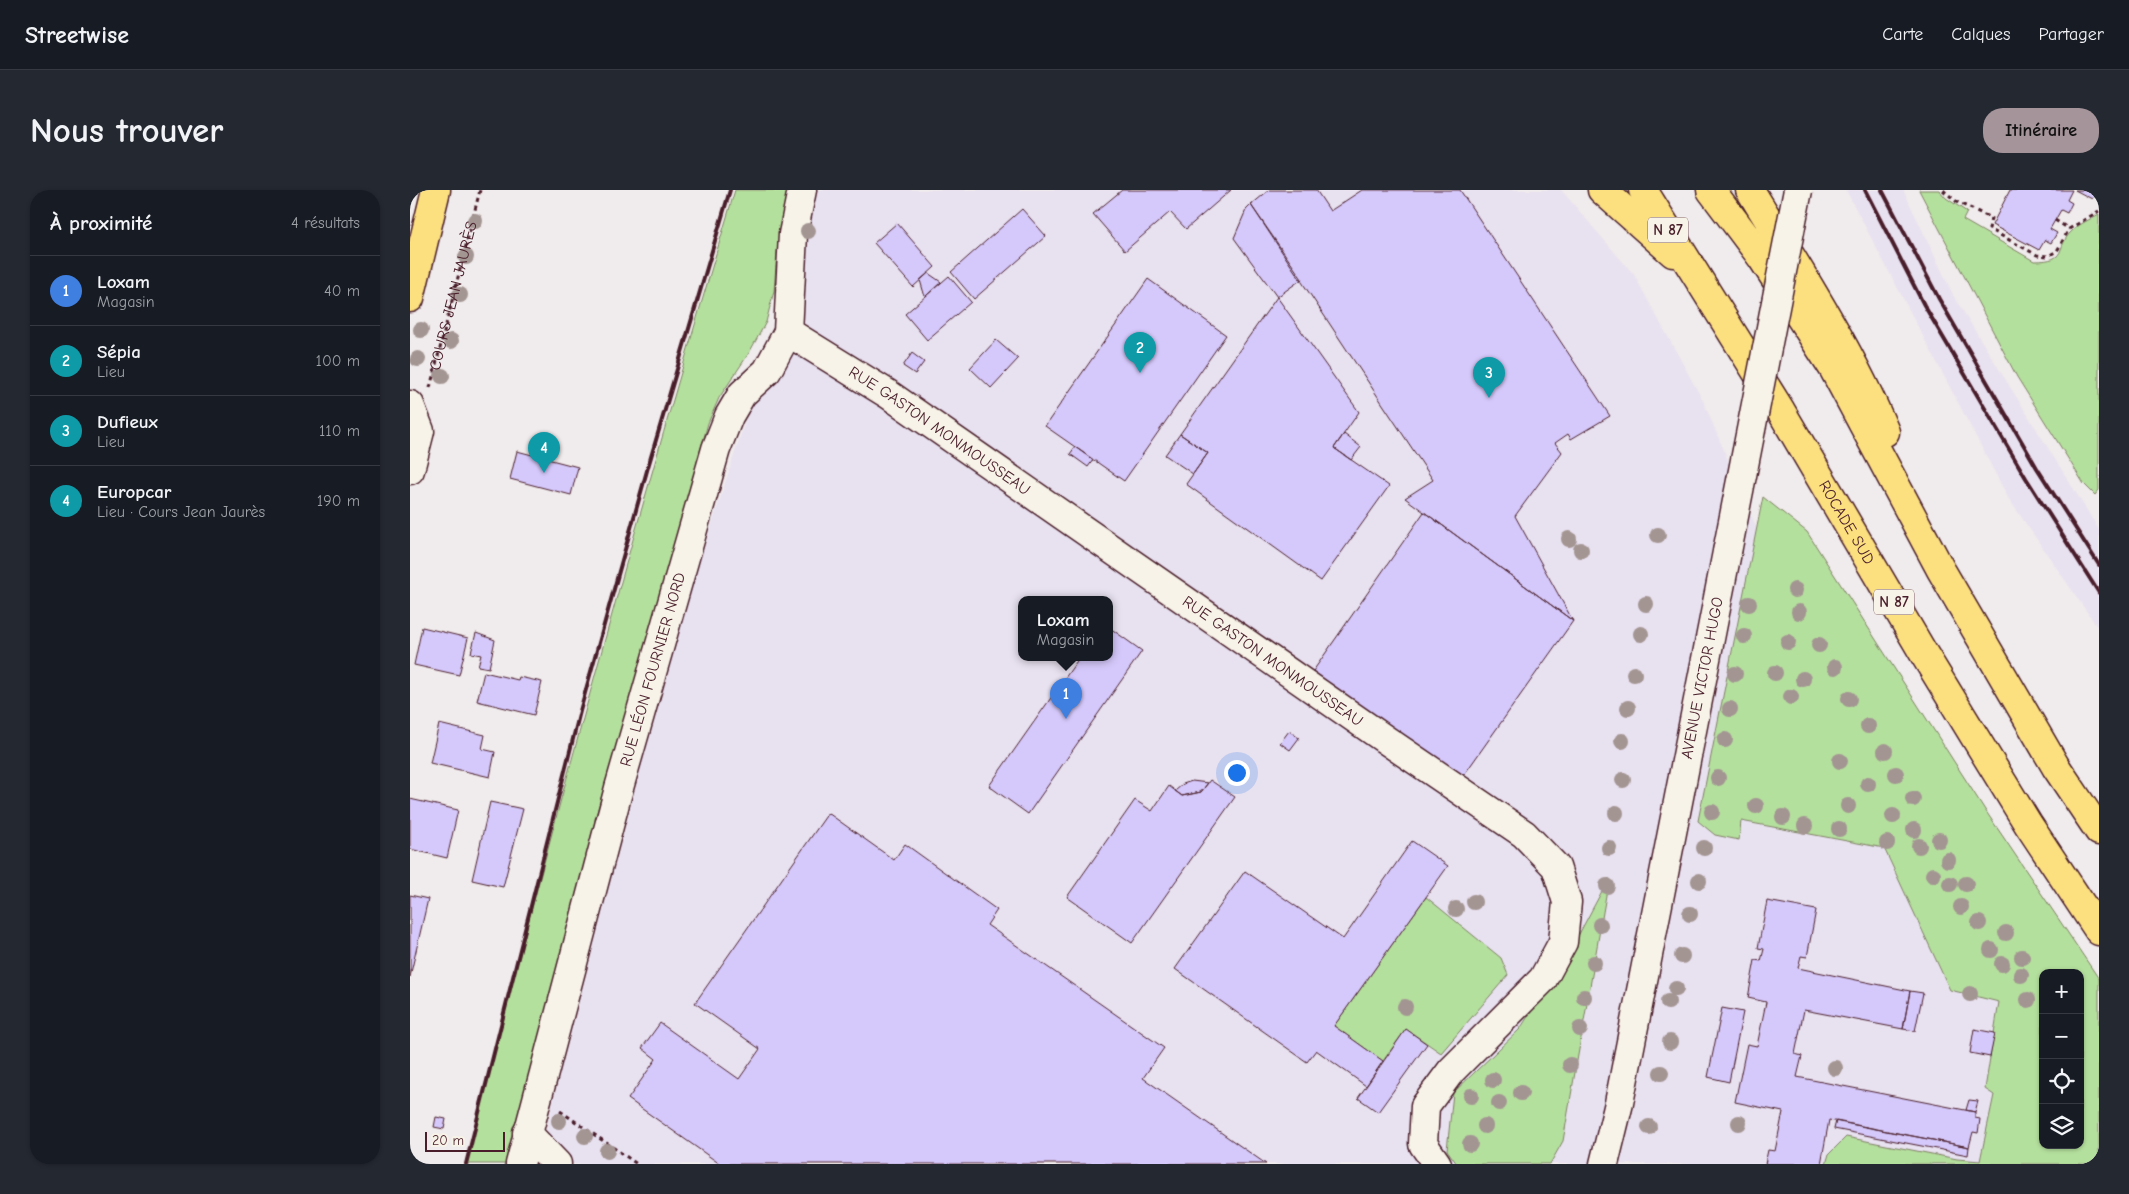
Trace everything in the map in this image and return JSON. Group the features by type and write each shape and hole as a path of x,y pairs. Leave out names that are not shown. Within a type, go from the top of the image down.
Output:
{"main road":[{"path":"410,298 436,190"},
{"path":"1602,190 1694,271"},
{"name":"ROCADE SUD","path":"1643,190 1781,411 2013,800 2099,931"},
{"path":"1711,190 1762,258 1810,330 1837,375 1941,570 2056,767 2099,831"},
{"path":"1750,190 1797,267 1869,394 1941,570"}],"street":[{"name":"RUE LÉON FOURNIER NORD","path":"520,1164 619,788 716,449 729,416 742,394 767,371 788,332 793,234 802,190"},
{"name":"AVENUE VICTOR HUGO","path":"1604,1164 1619,1103 1798,190"},
{"name":"RUE GASTON MONMOUSSEAU","path":"788,332 888,394 1004,461 1126,546 1386,740 1524,834 1556,867 1567,902 1563,942 1543,979 1451,1071 1425,1106 1423,1144 1437,1164"},
{"path":"410,405 420,431 410,470"},
{"path":"527,1133 557,1164"}],"path":[{"name":"COURS JEAN JAURÈS","path":"420,431 480,190"},
{"path":"1943,190 1957,202 1991,218 1989,229 2037,255 2048,256 2057,251 2069,229 2099,212"},
{"path":"2055,220 2069,229"},
{"path":"537,1095 637,1164"}],"shaded area":[{"path":"816,190 1561,190 1634,275 1703,401 1785,596 2010,1016 2039,1129 2039,1149 2084,1149 2084,1138 2099,1114 2099,1164 538,1164 675,637 804,241"},
{"path":"1846,190 1903,190 1954,297 2099,530 2099,629 2009,499"}],"green space":[{"path":"735,190 789,190 777,251 774,291 766,322 749,353 719,398 708,423 648,639 595,819 596,830 542,1035 526,1084 507,1164 466,1164 529,919 595,676"},
{"path":"1919,190 1939,190 1946,198 1967,212 1963,220 2034,261 2053,259 2060,252 2072,231 2099,214 2099,490 2095,495 2084,484 2017,377"},
{"path":"1763,497 1807,532 1985,810 2099,979 2099,1164 1826,1164 1829,1154 1846,1137 1957,1159 1980,1161 1994,1095 1985,1089 1999,1002 1950,990 1884,848 1741,821 1739,840 1715,835 1698,821"},
{"path":"1609,878 1563,1141 1550,1164 1457,1164 1447,1150 1453,1093 1520,1029 1570,951"},
{"path":"1426,897 1501,958 1508,975 1441,1053 1406,1029 1383,1061 1334,1026"}],"building":[{"path":"1122,190 1231,190 1186,229 1170,212 1125,251 1093,214"},
{"path":"1269,190 1316,190 1330,211 1362,190 1460,190 1610,416 1571,439 1568,434 1555,443 1562,452 1515,516 1573,621 1405,498 1433,480 1251,205"},
{"path":"2010,190 2072,190 2067,200 2072,203 2067,213 2061,210 2050,229 2057,233 2051,243 2045,240 2039,250 1992,225"},
{"path":"2075,190 2097,190 2092,199"},
{"path":"1251,205 1302,279 1277,297 1234,238 1246,210"},
{"path":"1022,209 1046,236 974,299 951,272"},
{"path":"897,223 935,267 913,287 874,243"},
{"path":"928,273 941,282 925,297 920,280"},
{"path":"949,276 971,302 927,340 905,314"},
{"path":"1148,279 1226,335 1124,481 1045,426"},
{"path":"1277,297 1359,412 1334,448 1389,486 1321,581 1186,484 1208,453 1180,434"},
{"path":"996,340 1018,359 991,388 970,368"},
{"path":"912,353 924,362 915,374 903,366"},
{"path":"1180,434 1208,453 1193,474 1165,455"},
{"path":"1344,434 1361,447 1351,460 1334,448"},
{"path":"1075,447 1093,460 1088,467 1070,454"},
{"path":"517,451 578,467 571,495 510,479"},
{"path":"1424,512 1573,621 1461,779 1311,674"},
{"path":"422,627 468,638 459,675 414,665"},
{"path":"1113,630 1142,651 1028,814 989,786 1077,661 1113,661"},
{"path":"476,633 495,640 489,668 478,666 481,655 471,653"},
{"path":"484,672 518,680 519,677 542,682 534,715 477,701"},
{"path":"439,724 485,735 482,749 495,752 490,777 430,763"},
{"path":"1289,731 1299,738 1290,750 1280,743"},
{"path":"1210,780 1235,797 1132,943 1067,897 1135,800 1152,811 1169,786 1182,796 1201,792"},
{"path":"1192,781 1208,783 1201,792 1182,796 1175,791 1183,784"},
{"path":"410,799 458,810 447,858 410,849"},
{"path":"490,802 523,809 503,887 472,880"},
{"path":"828,813 894,860 905,844 997,910 987,925 1164,1048 1143,1078 1266,1164 720,1164 628,1099 656,1059 642,1048 660,1023 739,1079 760,1049 695,1003"},
{"path":"1412,841 1448,866 1334,1026 1383,1061 1366,1086 1316,1050 1307,1062 1175,969 1245,871 1343,939"},
{"path":"410,895 428,899 410,977"},
{"path":"1767,901 1816,910 1807,957 1801,956 1798,968 1910,991 1903,1029 1804,1010 1795,1054 1802,1056 1797,1077 1975,1112 1975,1118 1980,1119 1978,1133 1973,1132 1969,1147 1829,1120 1821,1164 1765,1164 1768,1150 1775,1151 1783,1112 1735,1102 1747,1044 1757,1046 1766,1002 1748,998 1755,960 1761,961 1764,949 1758,948"},
{"path":"1910,991 1923,993 1915,1031 1903,1029"},
{"path":"1722,1008 1743,1012 1729,1082 1708,1077"},
{"path":"1406,1029 1427,1044 1378,1112 1358,1098"},
{"path":"1974,1029 1995,1033 1990,1057 1970,1053"},
{"path":"1969,1100 1978,1101 1975,1112 1966,1110"},
{"path":"436,1117 446,1119 444,1129 434,1127"},
{"path":"1836,1121 1969,1147 1968,1155 1834,1129"}],"railway":[{"path":"466,1164 580,711 648,467 730,190"},
{"path":"1865,190 1924,305 2026,478 2099,593"},
{"path":"1882,190 1939,299 2037,468 2099,565"}],"place":[{"name":"Sépia","path":"1140,373"},
{"name":"Dufieux","path":"1489,398"},
{"name":"Europcar","path":"544,473"},
{"name":"Loxam","path":"1066,719"}]}
